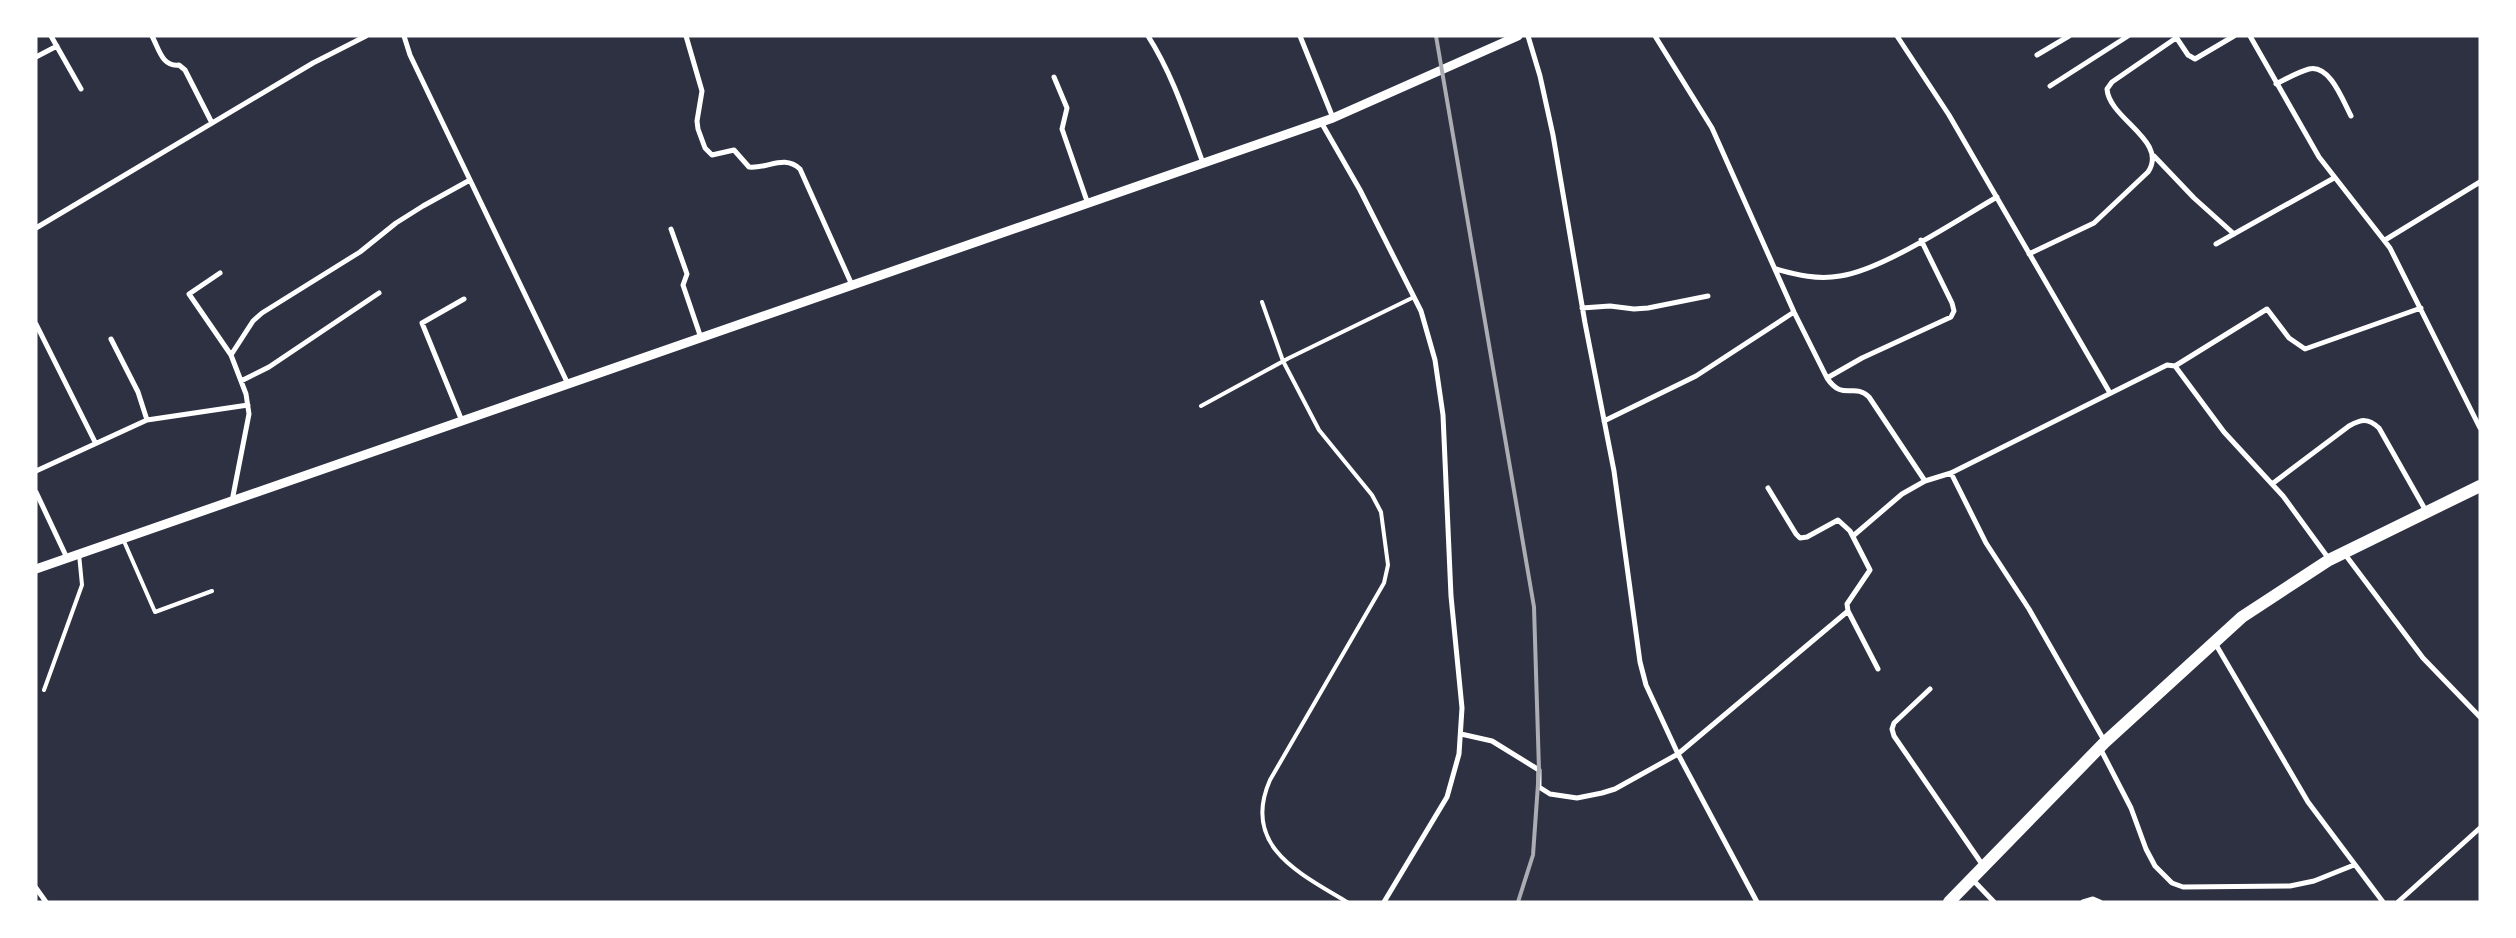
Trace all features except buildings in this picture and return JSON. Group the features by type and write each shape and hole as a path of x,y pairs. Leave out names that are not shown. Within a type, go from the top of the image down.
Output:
{"main road":[{"path":"1949,902 1973,880 2103,745 2242,617 2329,560 2480,486"}],"street":[{"path":"51,36 81,89"},
{"path":"152,36 168,65 178,65 185,70 212,123"},
{"path":"36,228 313,63 366,36"},
{"path":"404,36 410,55 568,384"},
{"path":"686,36 702,91 697,121 705,148 712,155 734,150 749,167 785,161 795,164 800,169 852,285"},
{"path":"1148,36 1161,57 1203,163"},
{"path":"1300,36 1333,118"},
{"path":"36,569 1333,118 1518,36"},
{"path":"1528,36 1540,76 1553,135 1582,308 1604,421 1622,530 1640,662 1646,685 1678,754 1757,902"},
{"path":"1655,36 1712,128 1794,312 1827,378 1833,387 1840,392 1858,391 1869,397 1925,481"},
{"path":"1897,36 1944,107 2110,393"},
{"path":"2037,55 2069,36"},
{"path":"2050,86 2128,36"},
{"path":"2234,36 2195,60 2188,55 2176,37 2112,82 2107,89 2107,97 2113,106 2149,146 2154,156 2194,198 2234,234"},
{"path":"2250,36 2319,157 2385,240 2480,428"},
{"path":"36,57 57,46"},
{"path":"2276,84 2309,69 2319,68 2327,74 2351,116"},
{"path":"1054,77 1067,108 1062,129 1088,204"},
{"path":"1321,122 1360,190 1421,311 1433,352 1443,414 1450,586 1462,708 1460,754 1447,797 1384,902"},
{"path":"2029,254 2094,222 2148,172 2153,165 2154,156"},
{"path":"2216,244 2334,178"},
{"path":"231,356 253,321 262,313 360,252 416,210 470,180"},
{"path":"2385,240 2480,182"},
{"path":"1776,270 1799,276 1842,276 1872,266 1997,197"},
{"path":"671,229 687,274 683,285 701,338"},
{"path":"1827,378 1862,358 1951,317 1954,311 1952,303 1921,240"},
{"path":"220,273 189,294 231,356 248,404 249,414 232,501"},
{"path":"241,381 269,367 379,293"},
{"path":"1582,308 1610,306 1634,309 1648,308 1708,296"},
{"path":"462,421 422,323 464,299"},
{"path":"1853,536 1902,494 1925,481 1951,473 2167,365 2175,366 2267,309 2289,338 2305,348 2421,308"},
{"path":"1604,421 1696,376 1794,312"},
{"path":"36,324 95,442"},
{"path":"111,339 138,392 147,420"},
{"path":"2175,366 2224,432 2272,484 2329,560"},
{"path":"36,471 95,442 147,420 248,404"},
{"path":"2272,484 2349,426 2361,419 2370,420 2379,428 2427,513"},
{"path":"1951,473 1986,543 2029,609 2103,745 2151,858 2162,875 2172,883 2183,886 2290,886 2314,881 2354,865"},
{"path":"1768,488 1800,538 1807,537 1838,520 1843,522 1853,536 1870,570 1847,604 1848,611 1878,669"},
{"path":"36,492 67,558"},
{"path":"2344,552 2423,658 2480,717"},
{"path":"1461,734 1492,741 1539,770 1539,787 1550,794 1577,798 1615,789 1678,754 1848,611"},
{"path":"2215,642 2308,802 2383,902"},
{"path":"1930,689 1894,723 1892,729 1894,736 1984,868"},
{"path":"2398,902 2480,828"},
{"path":"1973,880 1994,902"},
{"path":"36,888 46,902"},
{"path":"2083,902 2093,899 2100,902"}],"lane":[{"path":"1201,406 1283,361 1414,297"},
{"path":"1262,302 1283,361 1319,430 1377,504 1383,525 1388,565 1384,583 1355,637 1270,780 1263,796 1261,811 1266,835 1276,853 1291,868 1347,902"},
{"path":"123,539 155,612 212,592"},
{"path":"44,690 82,585 80,554"}],"railway":[{"path":"1436,36 1534,607 1539,770 1533,855 1518,902"}]}
